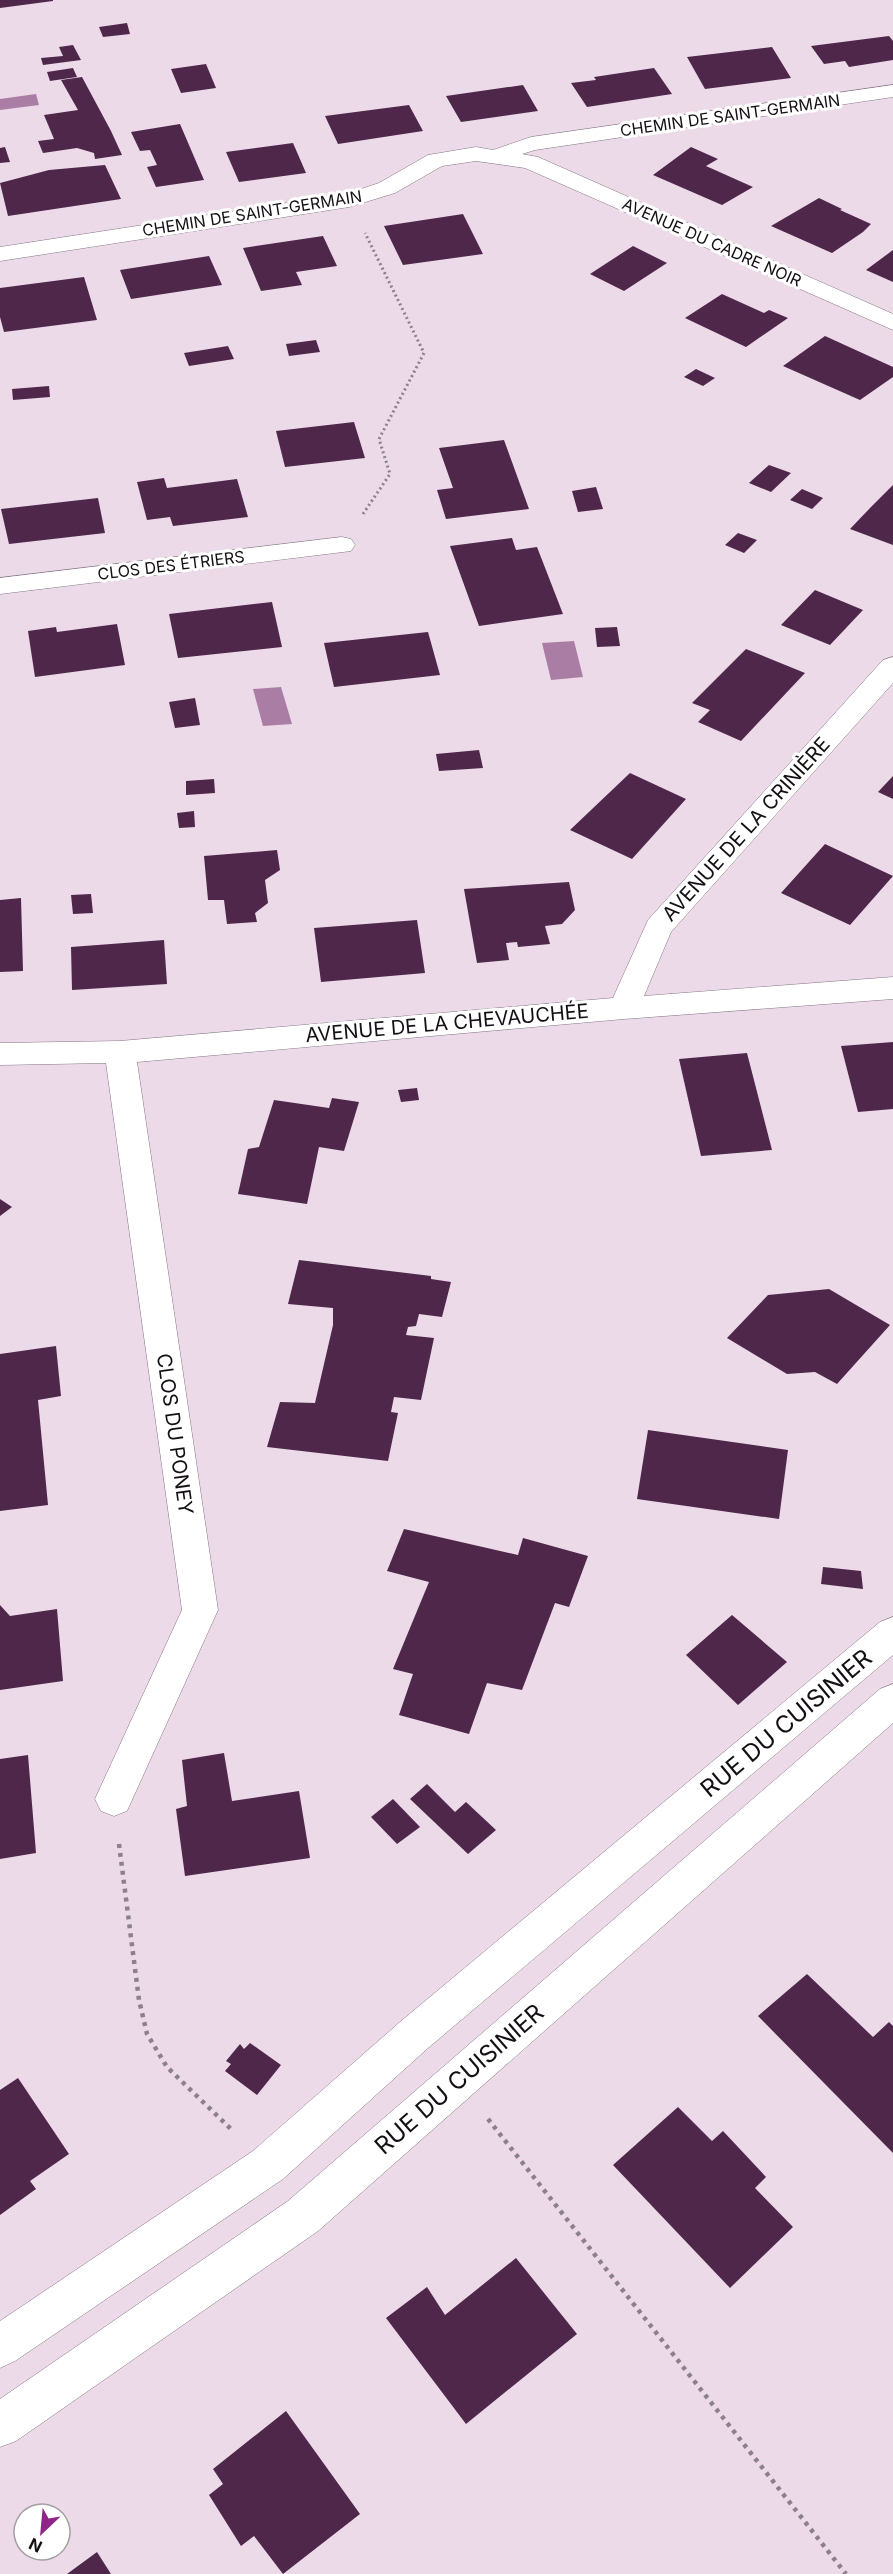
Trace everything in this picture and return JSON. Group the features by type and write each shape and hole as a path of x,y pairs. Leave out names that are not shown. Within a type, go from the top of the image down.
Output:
{"street":[{"name":"CHEMIN DE SAINT-GERMAIN","path":"497,155 531,144 893,91"},
{"name":"CHEMIN DE SAINT-GERMAIN","path":"0,254 348,200 387,188 436,160 476,154 497,155 530,162"},
{"name":"AVENUE DU CADRE NOIR","path":"530,162 893,323"},
{"name":"CLOS DES ÉTRIERS","path":"0,586 342,545"},
{"name":"AVENUE DE LA CRINIÈRE","path":"624,1008 658,927 893,666"},
{"name":"AVENUE DE LA CHEVAUCHÉE","path":"0,1054 120,1052 624,1008 893,988"},
{"name":"CLOS DU PONEY","path":"114,1799 200,1610 120,1052"},
{"name":"RUE DU CUISINIER","path":"0,2346 268,2165 414,2036 893,1633"},
{"name":"RUE DU CUISINIER","path":"0,2425 303,2216 893,1700"}],"path":[{"path":"342,545 390,474 379,439 424,353 348,200"},
{"path":"114,1799 139,2000 147,2034 167,2067 268,2165"},
{"path":"457,2080 846,2574"}],"shaded area":[{"path":"36,94 39,105 0,110 0,99"},
{"path":"574,641 583,677 551,680 542,643"},
{"path":"281,687 292,724 263,726 253,689"}],"building":[{"path":"0,0 53,0 53,1 0,8"},
{"path":"127,23 130,34 103,37 99,27"},
{"path":"889,36 893,41 893,60 849,67 845,61 824,64 811,46"},
{"path":"73,45 81,60 43,65 41,58 63,56 59,47"},
{"path":"772,47 791,78 705,89 687,57"},
{"path":"206,64 216,88 181,93 171,69"},
{"path":"73,68 77,77 50,81 47,72"},
{"path":"654,68 672,94 587,107 571,83 596,80 594,77"},
{"path":"82,77 122,155 95,159 94,153 77,148 43,153 38,141 54,139 44,115 78,110 61,80"},
{"path":"523,85 538,111 461,122 446,96"},
{"path":"409,105 423,131 338,144 325,116"},
{"path":"180,124 204,180 156,187 147,167 157,165 150,150 140,151 131,132"},
{"path":"293,143 306,173 239,182 226,152"},
{"path":"5,147 10,162 0,163 0,148"},
{"path":"691,147 718,159 706,166 753,187 722,205 653,175"},
{"path":"105,165 121,199 8,216 0,183 49,170"},
{"path":"819,198 871,224 832,253 771,226"},
{"path":"463,214 483,254 403,265 384,226"},
{"path":"323,236 337,266 296,272 302,285 261,291 243,248"},
{"path":"633,246 667,263 624,291 590,274"},
{"path":"893,250 893,282 866,270"},
{"path":"209,256 222,285 131,299 120,270"},
{"path":"84,277 97,320 4,332 0,317 0,288"},
{"path":"722,294 764,313 769,310 788,318 746,347 685,318"},
{"path":"825,336 893,367 893,377 860,400 783,366"},
{"path":"316,340 320,352 289,356 286,344"},
{"path":"228,346 234,359 189,366 184,353"},
{"path":"696,369 715,378 703,386 684,377"},
{"path":"49,386 50,397 13,400 12,389"},
{"path":"354,422 365,458 285,467 276,431"},
{"path":"504,440 529,509 446,519 437,490 453,488 439,448"},
{"path":"769,465 791,473 771,492 749,483"},
{"path":"164,478 167,488 237,479 248,517 173,526 170,517 147,520 137,482"},
{"path":"893,485 893,545 850,529 871,507"},
{"path":"596,487 603,509 578,512 572,491"},
{"path":"802,489 823,498 812,509 790,500"},
{"path":"98,498 105,533 9,544 1,509"},
{"path":"738,533 757,540 744,553 725,545"},
{"path":"512,538 516,550 537,547 563,614 479,626 450,546"},
{"path":"815,590 863,610 830,645 781,625"},
{"path":"272,602 282,647 178,658 169,614"},
{"path":"117,624 125,665 35,677 28,631 56,627 57,632"},
{"path":"617,627 620,646 597,647 595,628"},
{"path":"428,632 440,675 334,687 324,643"},
{"path":"746,649 805,673 741,741 698,722 710,710 692,703"},
{"path":"195,698 200,725 175,728 169,702"},
{"path":"479,750 483,768 439,771 436,754"},
{"path":"630,773 686,799 632,859 570,830"},
{"path":"893,776 893,799 878,792"},
{"path":"214,779 215,793 186,795 186,781"},
{"path":"194,811 195,827 179,828 177,813"},
{"path":"825,844 893,876 850,925 781,893"},
{"path":"277,850 280,870 265,880 268,903 255,913 257,922 227,924 224,900 208,900 204,856"},
{"path":"569,882 575,910 562,924 545,926 550,944 518,947 517,942 506,943 509,960 477,963 464,889"},
{"path":"91,894 93,913 73,914 71,895"},
{"path":"21,898 23,971 0,972 0,900"},
{"path":"417,920 425,973 321,982 314,928"},
{"path":"164,940 167,984 72,990 71,947"},
{"path":"893,1042 893,1109 858,1112 841,1046"},
{"path":"747,1053 772,1150 701,1156 679,1059"},
{"path":"417,1088 419,1100 401,1102 398,1090"},
{"path":"332,1098 359,1102 344,1151 319,1147 307,1204 238,1194 248,1149 259,1147 274,1100 329,1108"},
{"path":"0,1199 12,1207 0,1216"},
{"path":"299,1260 431,1276 431,1279 451,1282 442,1317 419,1314 416,1326 408,1327 406,1335 434,1338 421,1400 394,1397 391,1412 398,1413 388,1461 267,1447 280,1402 315,1403 333,1325 333,1308 288,1304"},
{"path":"829,1289 890,1325 837,1384 815,1372 787,1374 727,1338 768,1295"},
{"path":"56,1346 61,1396 38,1400 48,1505 0,1511 0,1354"},
{"path":"648,1430 788,1450 779,1519 637,1499"},
{"path":"404,1529 518,1555 523,1538 588,1556 569,1607 555,1603 522,1690 487,1683 469,1734 399,1715 413,1674 393,1669 429,1582 387,1571"},
{"path":"823,1567 861,1571 863,1589 821,1584"},
{"path":"0,1605 10,1616 57,1609 63,1681 0,1690"},
{"path":"732,1615 787,1662 738,1705 686,1655"},
{"path":"224,1753 232,1801 299,1791 310,1858 185,1876 176,1809 187,1806 182,1760"},
{"path":"28,1755 36,1853 0,1859 0,1759"},
{"path":"427,1784 455,1812 466,1802 496,1830 468,1854 410,1799"},
{"path":"393,1799 420,1827 397,1844 371,1817"},
{"path":"807,1974 873,2037 889,2022 893,2026 893,2153 758,2016"},
{"path":"250,2043 281,2065 257,2095 225,2071 231,2064 226,2061 240,2044 244,2049"},
{"path":"18,2078 69,2154 30,2181 36,2189 0,2215 0,2090"},
{"path":"678,2107 712,2141 723,2131 766,2177 755,2188 793,2227 730,2288 613,2165"},
{"path":"516,2258 577,2334 466,2424 386,2318 427,2287 445,2315"},
{"path":"286,2411 360,2514 283,2574 254,2536 241,2546 209,2495 223,2484 213,2469"},
{"path":"97,2552 111,2574 67,2574"}]}
